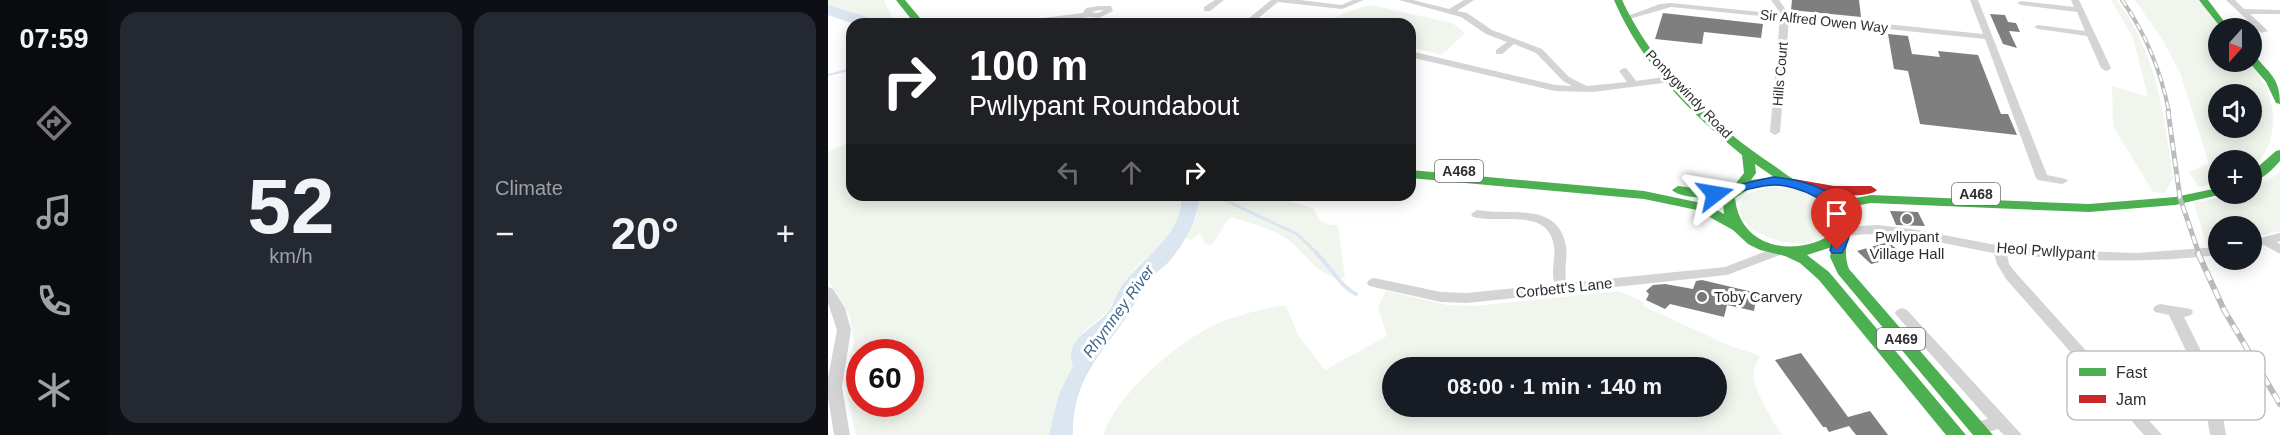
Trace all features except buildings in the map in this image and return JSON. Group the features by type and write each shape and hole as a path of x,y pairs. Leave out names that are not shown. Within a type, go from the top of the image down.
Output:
{"main road":[{"path":"900,0 915,18"},
{"name":"Pontygwindy Road","path":"1618,0 1641,44 1671,79 1748,153 1775,174 1829,199 1843,215"},
{"path":"2203,0 2217,18"},
{"path":"2262,71 2271,81 2280,101"},
{"path":"1748,153 1750,173 1728,197 1727,203 1735,226 1751,239 1784,251 1812,250 1842,234 1845,225 1843,215"},
{"path":"2262,171 2280,154"},
{"name":"A468","path":"1416,168 1623,182 1700,194 1737,189"},
{"name":"A468","path":"1416,175 1644,195 1701,207 1735,226"},
{"path":"1737,189 1764,182 1793,183"},
{"name":"A468","path":"1793,183 1842,190 1900,190 2157,204"},
{"name":"A468","path":"1843,215 1851,203 1871,199 2085,208 2157,204 2208,194"},
{"name":"A469","path":"1842,234 1836,257 1843,271 1981,431"},
{"name":"A469","path":"1784,251 1805,260 1824,276 1957,435"}],"street":[{"path":"1207,9 1220,0"},
{"path":"1253,18 1278,0 1342,7 1360,0"},
{"path":"1409,0 1471,18 1489,32 1539,51 1547,57 1559,74 1572,83 1593,89"},
{"path":"1451,11 1470,0"},
{"path":"1649,0 1656,8"},
{"path":"1776,0 1785,13 1784,17"},
{"path":"1974,0 2042,178 2062,181"},
{"path":"2075,0 2106,68"},
{"path":"2230,0 2264,31"},
{"path":"2021,3 2079,10"},
{"name":"Sir Alfred Owen Way","path":"1626,18 1671,5 1988,37"},
{"path":"1055,18 1090,8 1102,7 1109,11 1099,16 1090,8"},
{"path":"2244,11 2280,12"},
{"name":"Hills Court","path":"1775,132 1784,17"},
{"path":"2038,27 2090,34"},
{"path":"1499,52 1513,41"},
{"path":"1416,55 1556,88 1593,89 1671,79"},
{"path":"1623,71 1634,84"},
{"path":"1477,214 1532,216 1551,225 1560,241 1561,255 1556,273 1563,288"},
{"name":"Heol Pwllypant","path":"1843,215 1875,230"},
{"name":"Heol Pwllypant","path":"1842,234 1875,230 1999,249 2180,257 2208,253"},
{"path":"2262,242 2280,237"},
{"path":"1751,239 1755,250 1753,262"},
{"path":"2267,241 2280,250"},
{"path":"1999,249 2003,264 2011,276 2078,351"},
{"name":"Corbett's Lane","path":"1374,283 1441,297 1467,298 1727,271 1784,251"},
{"path":"828,292 838,308 844,330 834,387 842,435"},
{"path":"2173,311 2193,351"},
{"path":"1902,313 2014,435"},
{"path":"2141,420 2154,435"},
{"path":"2215,420 2218,435"},
{"path":"1981,431 2001,422"}],"shaded area":[{"path":"828,0 884,0 892,18 869,18 828,5"},
{"path":"2111,0 2117,0 2131,21 2142,42 2157,85 2173,178 2165,193 2153,192 2113,126 2112,86 2148,97 2133,38"},
{"path":"2135,0 2199,0 2213,18 2208,18 2208,72 2257,72 2268,93 2273,125 2267,149 2262,156 2262,150 2208,150 2208,161 2180,72 2163,41"},
{"path":"1371,5 1452,23 1465,33 1442,55 1416,48 1416,18 1334,18"},
{"path":"846,144 846,201 1181,201 1178,220 1163,243 1136,267 1120,288 1108,311 1083,332 1071,373 1059,394 1049,435 856,435 852,417 924,417 924,339 854,339 850,316 828,279 828,152"},
{"path":"2208,164 2208,185 2199,187 2189,172"},
{"path":"2280,172 2280,231 2262,236 2262,216 2208,216 2207,247 2194,203 2208,200 2208,204 2262,204 2262,183"},
{"path":"1774,187 1803,192 1821,201 1831,213 1832,225 1825,235 1812,242 1793,243 1768,237 1748,225 1741,214 1740,207 1744,197 1762,189"},
{"path":"1198,201 1290,201 1314,209 1319,220 1338,225 1345,278 1326,274 1284,237 1231,217 1211,245 1205,243 1200,233 1191,240 1184,237 1197,216"},
{"path":"1386,291 1447,305 1475,306 1619,291 1644,302 1643,306 1726,344 1760,356 1754,369 1755,384 1763,403 1782,435 1103,435 1120,404 1163,359 1195,336 1228,319 1286,305 1298,335 1325,370 1387,336 1378,307"}],"water":[{"path":"828,5 869,18 846,18 846,21 828,15"},
{"name":"Rhymney River","path":"1181,201 1198,201 1195,219 1187,236 1170,261 1149,280 1127,316 1097,357 1082,384 1074,416 1073,435 1049,435 1059,394 1073,366 1072,349 1076,342 1108,312 1121,287 1167,236 1179,213"}],"waterway":[{"path":"828,75 846,70"},
{"path":"1227,201 1297,234 1318,254"},
{"path":"1316,253 1346,287 1356,294"}],"railway":[{"path":"2122,0 2152,53 2169,112"},
{"path":"2168,111 2180,198 2199,254"},
{"path":"2198,253 2224,310 2248,351"},
{"path":"2265,379 2280,404"}],"traffic: fast":[{"path":"900,0 915,18"},
{"path":"1618,0 1637,38 1651,58 1687,99 1749,155 1792,183"},
{"path":"2203,0 2217,18"},
{"path":"2262,71 2271,81 2280,101"},
{"path":"1738,189 1750,173 1748,153"},
{"path":"2262,171 2280,154"},
{"path":"1416,175 1644,195 1701,207 1735,226"},
{"path":"1776,181 1799,185 1823,195 1839,210 1843,221 1843,233 1821,247 1792,252 1765,247 1753,240 1734,222 1729,210 1728,197 1738,189 1750,184 1776,181"},
{"path":"1678,190 1710,194 1737,190"},
{"path":"1843,214 1851,203 1871,199 2089,208 2175,201 2208,194"},
{"path":"1841,235 1837,257 1843,271 1984,435"},
{"path":"1789,252 1805,260 1824,276 1957,435"}],"traffic: jam":[{"path":"1794,183 1834,190 1871,190"}],"place":[{"name":"Pwllypant Village Hall","path":"1907,219"},
{"name":"Toby Carvery","path":"1702,297"}],"route":[{"path":"1715,194 1773,181 1794,183 1817,192 1836,205 1844,216 1845,227 1837,250"}]}
